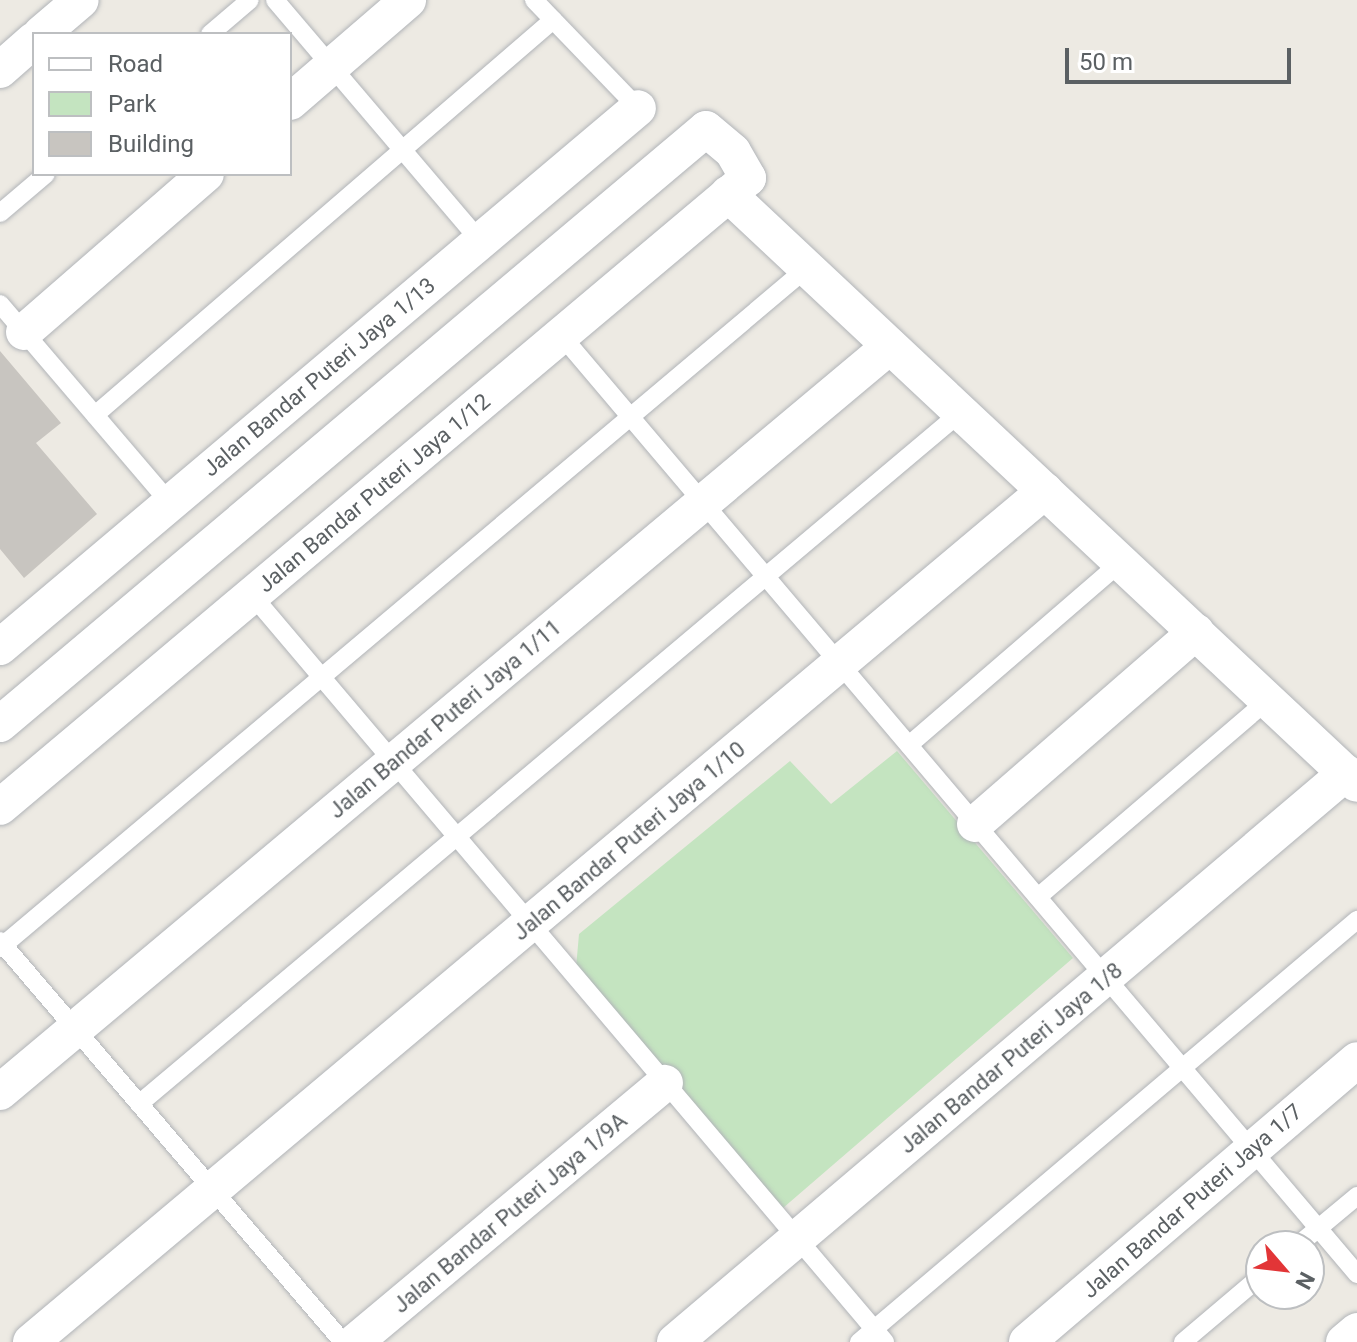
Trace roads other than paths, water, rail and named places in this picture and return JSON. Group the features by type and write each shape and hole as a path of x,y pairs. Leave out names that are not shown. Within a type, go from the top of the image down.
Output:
{"street":[{"path":"43,32 81,0"},
{"path":"292,100 408,0"},
{"path":"0,70 32,42"},
{"name":"Jalan Bandar Puteri Jaya 1/13","path":"0,647 638,108"},
{"path":"0,724 706,129 733,152 738,186 807,268 1352,778"},
{"path":"24,332 204,176"},
{"name":"Jalan Bandar Puteri Jaya 1/12","path":"0,807 738,186"},
{"name":"Jalan Bandar Puteri Jaya 1/11","path":"0,1092 890,346"},
{"name":"Jalan Bandar Puteri Jaya 1/10","path":"31,1342 1045,491"},
{"path":"975,824 1196,632"},
{"name":"Jalan Bandar Puteri Jaya 1/8","path":"675,1342 1106,977 1352,778"},
{"name":"Jalan Bandar Puteri Jaya 1/7","path":"1027,1342 1357,1060"},
{"name":"Jalan Bandar Puteri Jaya 1/9A","path":"355,1342 665,1083"},
{"path":"1344,1342 1357,1331"}],"lane":[{"path":"212,32 250,0"},
{"path":"275,0 480,241"},
{"path":"534,0 638,108"},
{"path":"95,415 553,20"},
{"path":"0,213 44,176"},
{"path":"343,1342 1,945 807,268"},
{"path":"0,304 170,503"},
{"path":"561,335 1357,1274"},
{"path":"139,1104 961,412"},
{"path":"909,745 1121,562"},
{"path":"252,595 880,1336"},
{"path":"1038,897 1268,700"},
{"path":"859,1342 880,1336 1183,1068 1357,920"},
{"path":"1316,1230 1357,1196"},
{"path":"1183,1342 1245,1290"}]}
